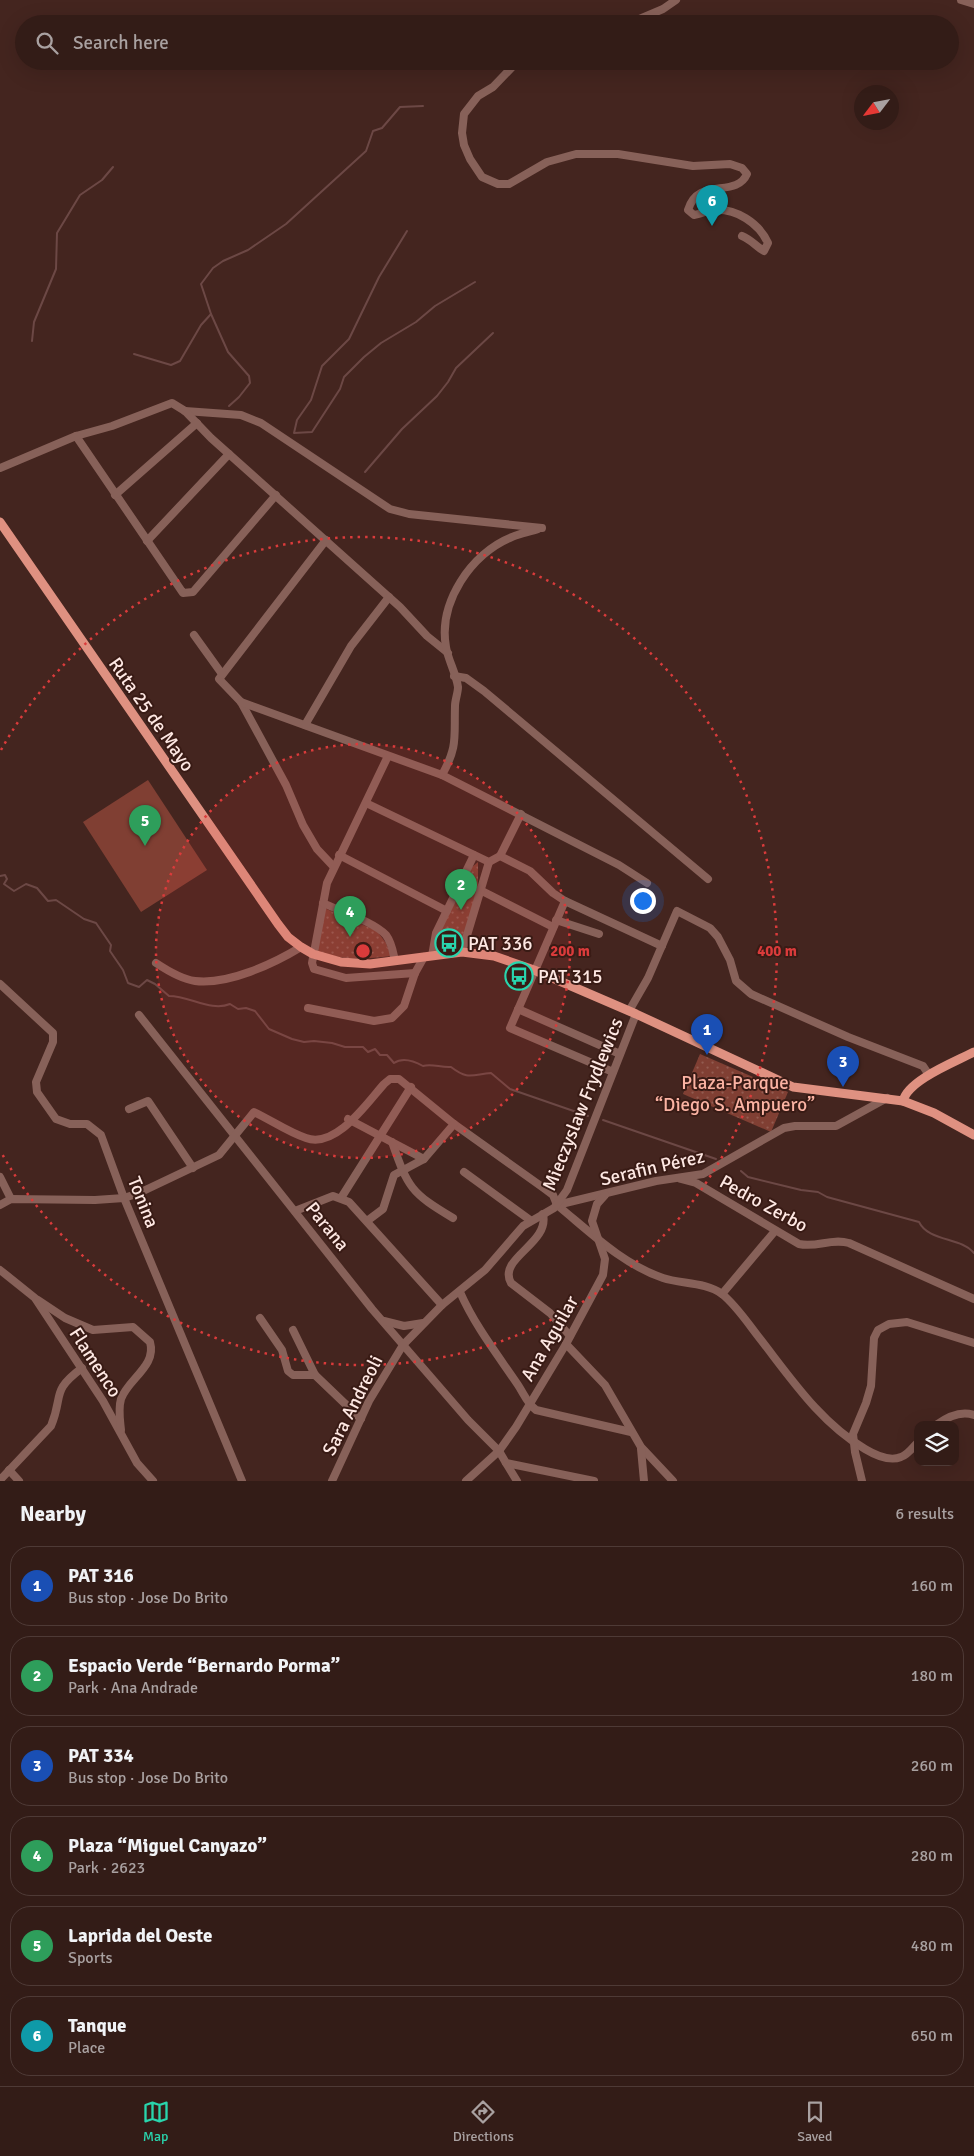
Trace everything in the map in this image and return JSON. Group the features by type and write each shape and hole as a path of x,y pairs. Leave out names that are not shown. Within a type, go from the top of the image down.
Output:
{"main road":[{"name":"Ruta 25 de Mayo","path":"0,522 278,924 301,947 330,960 353,963 395,961 462,952 494,956 534,970 632,1013 792,1087 903,1101 934,1113 974,1135"},
{"path":"903,1101 908,1090 974,1052"}],"street":[{"path":"649,15 663,9 676,0"},
{"path":"961,0 974,4"},
{"path":"510,70 494,87 478,96 464,114 462,133 464,145 470,159 482,177 498,184 509,184 547,162 576,154 618,154 694,166 730,164 742,168 747,174 743,183 735,187 722,186 709,190 696,197 688,210 694,215 713,210 738,214 764,233 768,243 764,251 756,247 752,240 742,236"},
{"path":"0,468 76,436 112,426 172,403 185,411 229,454 389,597 427,636 448,652"},
{"path":"185,411 241,416 261,423 390,509 409,514 542,528 512,536 497,545 466,574 455,591 445,623 448,652 458,688 455,744 452,756 442,776"},
{"path":"116,494 196,423"},
{"path":"76,436 183,593 193,592 276,495"},
{"path":"147,541 229,454"},
{"path":"326,540 219,679 241,702 286,785 303,825 317,849 333,866"},
{"path":"304,725 351,646 389,597"},
{"path":"194,635 222,674"},
{"path":"454,676 466,678 484,691 708,879"},
{"path":"241,702 442,776 521,814 619,865 646,884"},
{"path":"388,756 333,866 323,903 312,964 314,969 346,978 415,973"},
{"path":"366,803 489,862"},
{"path":"462,952 489,862 500,856 521,814"},
{"path":"340,855 447,911"},
{"path":"308,1008 384,1021 392,1018 404,1006 415,973 428,957 436,933 474,855"},
{"path":"500,856 530,871 553,893 565,901 662,946"},
{"path":"480,890 554,924 599,934"},
{"path":"565,901 510,1028 612,1072"},
{"path":"323,903 381,931 391,943 395,961"},
{"name":"Mieczyslaw Frydlewics","path":"403,1345 442,1305 485,1270 509,1240 530,1220 557,1205 567,1190 620,1054 632,1013 676,911 710,928 730,960 736,981 751,994 848,1037 923,1066 930,1076"},
{"path":"156,964 176,975 194,981 212,982 254,970 301,947"},
{"name":"Tonina","path":"0,984 53,1033 53,1042 36,1082 37,1092 56,1119 70,1124 87,1124 95,1128 101,1135 124,1198 242,1481"},
{"path":"518,1009 620,1054"},
{"name":"Parana","path":"139,1015 382,1320 468,1420 499,1451 517,1481"},
{"path":"0,1205 11,1199 124,1198 219,1155 254,1112 312,1139 322,1139 345,1128 349,1120 390,1079 399,1078 454,1124 553,1195 557,1205 610,1250 662,1278 710,1288 722,1294 742,1316 799,1389 833,1426 853,1442 875,1455 893,1458 906,1454 914,1446"},
{"path":"341,1198 411,1087"},
{"name":"Serafin Pérez","path":"557,1205 605,1195 656,1180 711,1172 784,1128 795,1126 836,1126 887,1098"},
{"path":"129,1110 148,1100 193,1168"},
{"path":"349,1120 424,1159"},
{"path":"367,1221 383,1209 394,1175 424,1159 454,1124"},
{"path":"392,1142 401,1171 416,1194 453,1218"},
{"path":"464,1172 530,1220"},
{"path":"0,1177 11,1199"},
{"name":"Pedro Zerbo","path":"678,1178 696,1183 775,1231 805,1245 831,1241 849,1243 974,1299"},
{"name":"Ana Aguilar","path":"466,1481 499,1451 566,1344 603,1275 605,1259 592,1221 597,1204 605,1195"},
{"path":"295,1211 326,1197 333,1196 349,1202 442,1305"},
{"path":"543,1214 544,1226 540,1233 509,1267 507,1277 511,1283 550,1313 570,1336"},
{"path":"722,1294 775,1231"},
{"name":"Flamenco","path":"0,1270 35,1298 82,1368 150,1479"},
{"path":"460,1292 479,1331 523,1392 529,1404 536,1410 630,1432"},
{"path":"35,1298 74,1323 94,1330 132,1327 150,1342 151,1355 144,1369 126,1388 121,1398 119,1410 121,1434"},
{"path":"260,1318 282,1350 288,1371 293,1376 314,1375"},
{"path":"382,1320 393,1325 404,1326 423,1323"},
{"path":"862,1481 853,1442 854,1429 866,1404 871,1386 874,1338 882,1326 907,1322 974,1343"},
{"path":"293,1330 314,1375 361,1419"},
{"path":"566,1344 605,1385 630,1432 641,1447 673,1481"},
{"name":"Sara Andreoli","path":"332,1481 361,1419 403,1345"},
{"path":"0,1480 51,1426 60,1390 67,1379 82,1368"},
{"path":"943,1421 954,1415 968,1413 974,1415"},
{"path":"641,1447 644,1481"},
{"path":"506,1463 594,1481"},
{"path":"9,1470 19,1481"}],"green space":[{"path":"148,780 207,870 141,912 83,822"},
{"path":"478,862 478,887 461,947 436,953 439,934 471,868"},
{"path":"322,907 377,931 386,943 391,956 345,958 317,951"},
{"name":"Plaza-Parque “Diego S. Ampuero”","path":"700,1054 788,1092 771,1132 683,1094"},
{"path":"752,1089 780,1101 771,1122 743,1110"}],"waterway":[{"path":"134,354 171,365 180,361 201,325 211,314 201,284 213,268 223,261 248,250 286,224 366,151 373,131 382,128 400,107 423,106"},
{"path":"32,341 34,322 56,269 57,233 80,195 102,180 113,167"},
{"path":"407,231 379,277 349,339 322,366 311,400 297,420 294,433 312,432 340,389 344,377 364,357 381,343 416,322 435,306 475,282"},
{"path":"211,314 228,352 249,376 250,383 229,406"},
{"path":"365,472 402,429 437,396 456,368 493,333"},
{"path":"0,876 5,875 7,879 4,884 14,891 26,884 37,888 48,901 56,900 84,919 96,923 111,945 110,951 123,970 128,983 139,987 147,980 169,996 215,1006 230,1004 238,1009 246,1008 255,1011 269,1029 304,1042 314,1041 345,1047 363,1047 368,1052 375,1049 380,1055 387,1055 394,1063 405,1060 423,1066 451,1067 466,1075 491,1073 510,1089 588,1116"},
{"path":"603,1120 716,1159"},
{"path":"741,1171 748,1177 801,1190 818,1192 827,1197 919,1222 930,1233 961,1244 974,1253"}],"place":[{"name":"Tanque","path":"712,226"},
{"name":"Laprida del Oeste","path":"145,846"},
{"name":"Espacio Verde “Bernardo Porma”","path":"461,910"},
{"name":"Plaza “Miguel Canyazo”","path":"350,937"},
{"name":"PAT 336","path":"449,943"},
{"name":"PAT 315","path":"519,976"},
{"name":"PAT 316","path":"707,1055"},
{"name":"PAT 334","path":"843,1087"}]}
